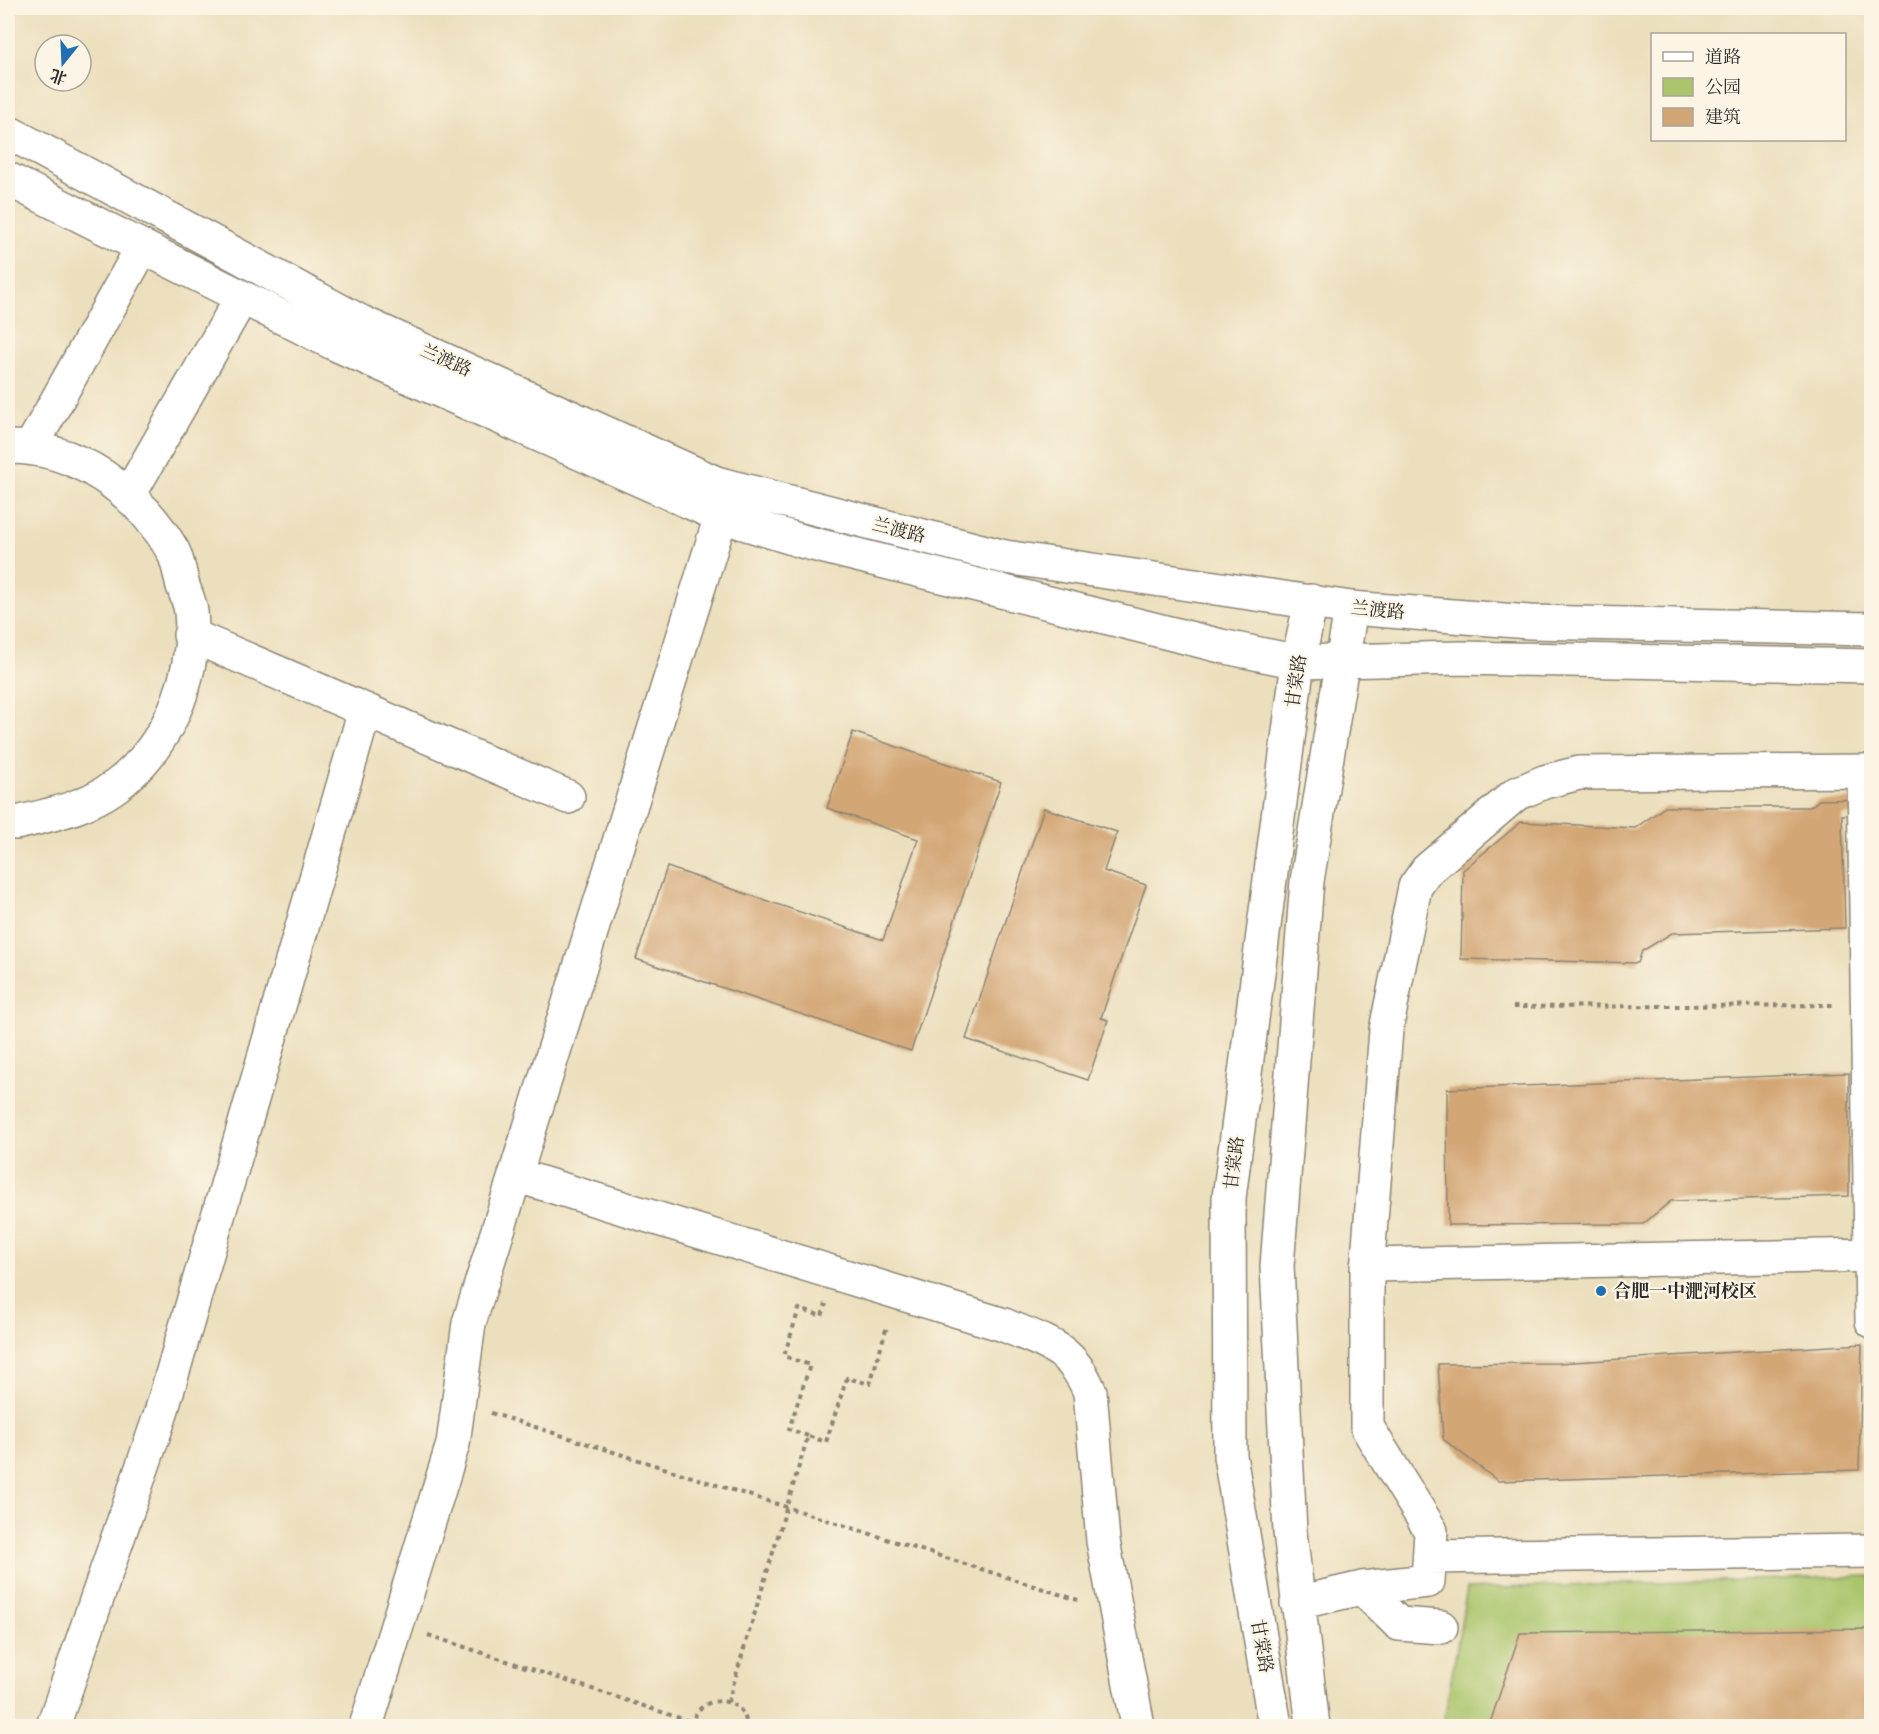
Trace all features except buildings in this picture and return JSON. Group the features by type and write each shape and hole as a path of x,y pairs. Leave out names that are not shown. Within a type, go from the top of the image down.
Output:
{"street":[{"name":"兰渡路","path":"8,132 361,322 716,483 1005,557 1351,608 1529,622 1872,629"},
{"name":"兰渡路","path":"8,179 344,347 721,516 805,542 1221,646 1298,662 1460,658 1872,666"},
{"path":"8,822 16,823 76,809 128,777 166,730 189,672 191,612 174,552 138,503 89,466 19,447 142,248"},
{"path":"129,495 242,297"},
{"path":"366,1726 453,1444 469,1323 721,516"},
{"name":"甘棠路","path":"1275,1726 1230,1456 1229,1198 1298,662 1311,601"},
{"path":"1313,1726 1290,1532 1277,1266 1307,881 1351,608"},
{"path":"190,635 568,797"},
{"path":"53,1726 160,1416 365,710"},
{"path":"1297,1603 1362,1588 1428,1581 1431,1532 1367,1427 1367,1265 1386,1030 1414,887 1427,870 1516,794 1544,782 1579,773 1868,771 1872,1321"},
{"path":"515,1175 1004,1325 1069,1355 1083,1376 1090,1392 1103,1541 1138,1726"},
{"path":"1367,1265 1871,1255"},
{"path":"1430,1557 1872,1551"},
{"path":"1362,1588 1399,1624 1442,1628"}],"path":[{"path":"1513,1007 1869,1005"},
{"path":"835,1274 822,1316 799,1309 784,1356 810,1365 789,1429 826,1442 847,1378 870,1384 897,1293"},
{"path":"458,1403 1116,1612"},
{"path":"728,1702 808,1436"},
{"path":"398,1625 692,1724 702,1707 719,1701 728,1702 742,1712 747,1726"}],"green space":[{"path":"1871,1576 1871,1726 1443,1726 1467,1589"}],"place":[{"name":"合肥一中淝河校区","path":"1601,1291"}]}
